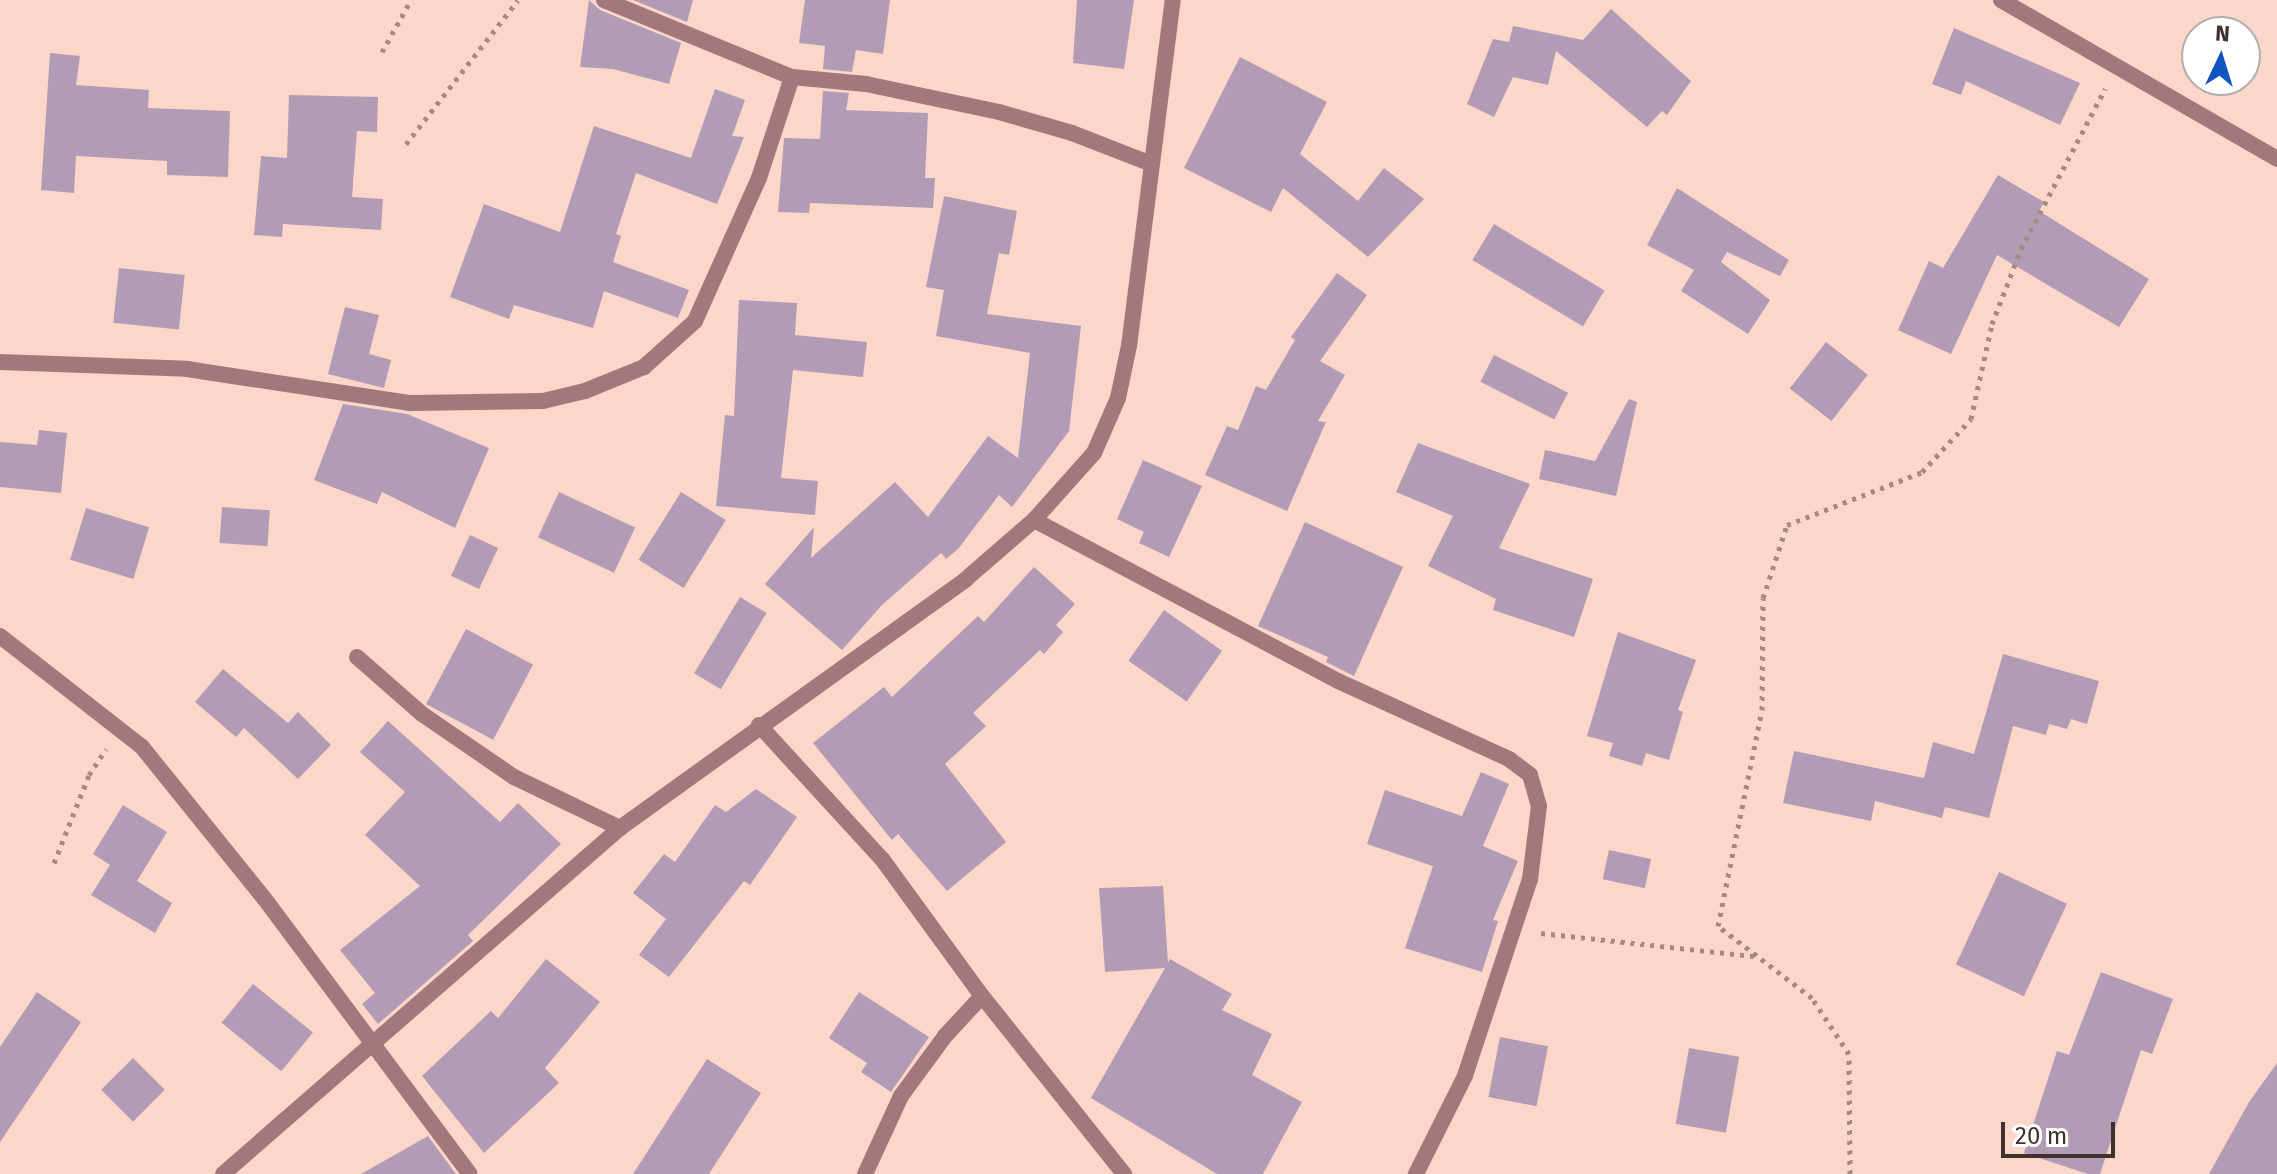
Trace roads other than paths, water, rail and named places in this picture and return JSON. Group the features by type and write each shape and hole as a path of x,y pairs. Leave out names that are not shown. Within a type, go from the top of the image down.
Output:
{"street":[{"path":"604,0 792,77 866,84 999,112 1072,133 1149,163"},
{"path":"223,1174 620,828 759,725 842,672 966,579 1034,520 1094,453 1118,398 1138,282 1149,163 1173,0"},
{"path":"2001,0 2277,159"},
{"path":"0,362 187,369 410,403 543,401 585,391 644,367 695,321 759,178 792,77"},
{"path":"1034,520 1338,681 1509,759 1530,775 1539,806 1538,842 1514,930 1465,1076 1416,1174"},
{"path":"0,636 142,747 264,898 470,1174"},
{"path":"357,657 422,714 514,777 620,828"},
{"path":"759,725 882,859 982,996 1124,1174"},
{"path":"865,1174 901,1096 982,996"}]}
